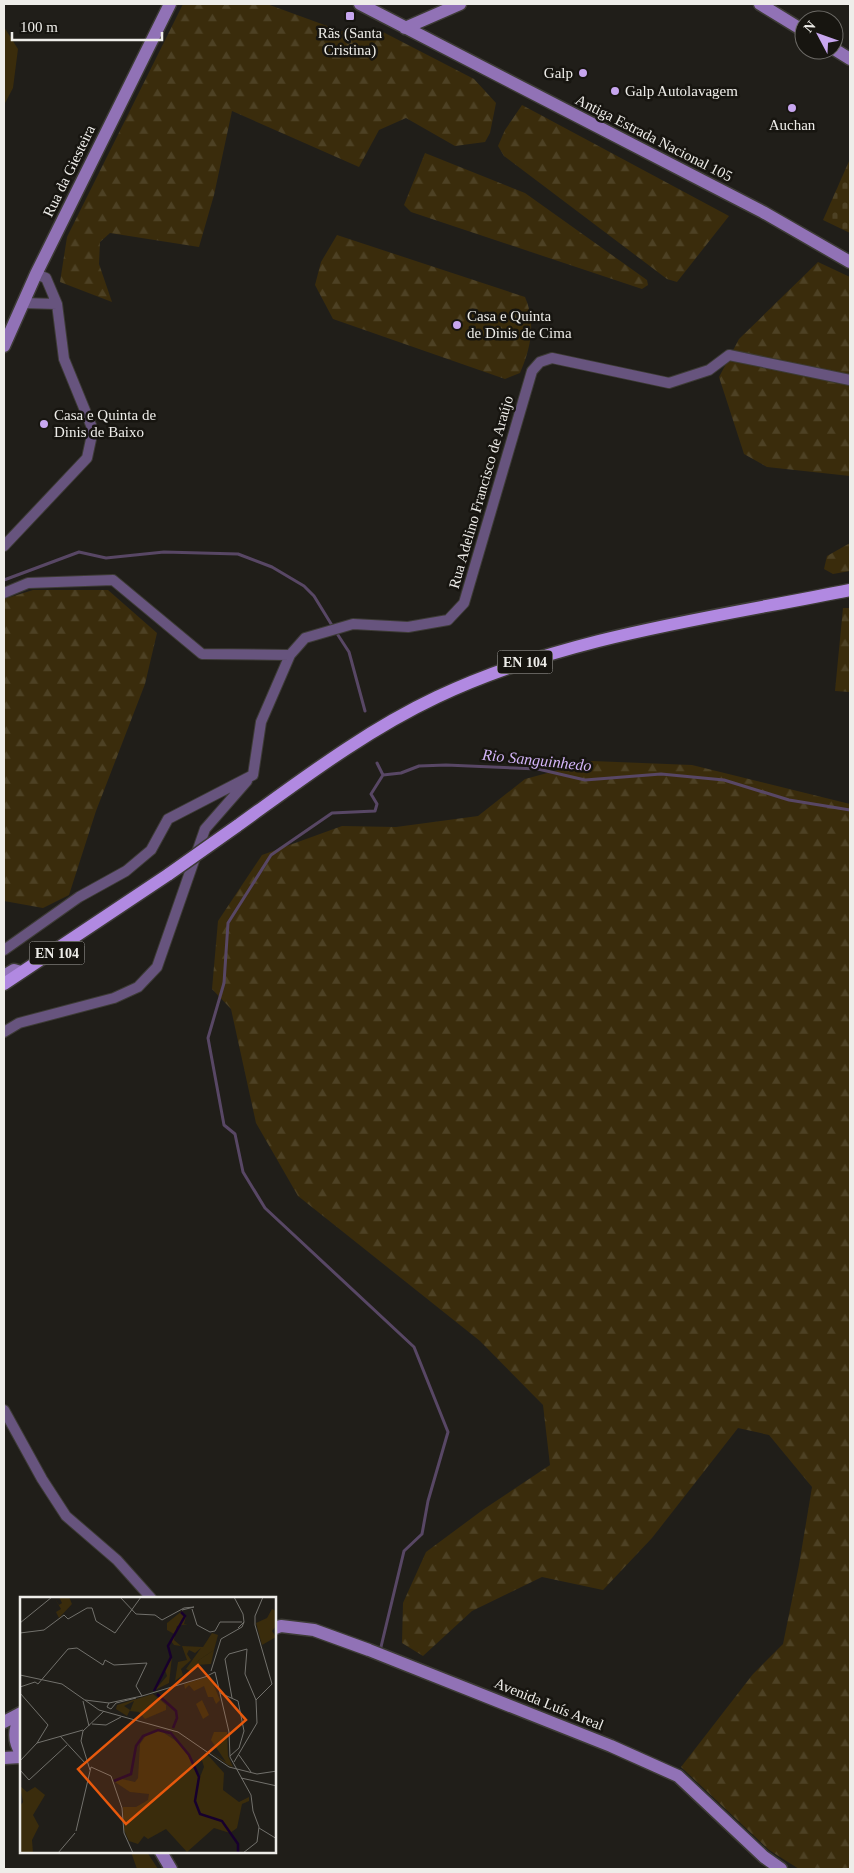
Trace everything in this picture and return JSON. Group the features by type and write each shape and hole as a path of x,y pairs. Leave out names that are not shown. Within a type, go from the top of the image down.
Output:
{"main road":[{"name":"Antiga Estrada Nacional 105","path":"360,4 763,212 850,262"},
{"path":"405,28 460,4"},
{"path":"760,4 794,25"},
{"name":"Rua da Giesteira","path":"4,346 36,274 167,6"},
{"name":"EN 104","path":"4,984 169,874 332,758 395,719 436,697 480,678 542,656 599,640 850,590"},
{"name":"EN 104","path":"4,993 110,914"},
{"path":"4,976 14,970 21,972"},
{"name":"Avenida Luís Areal","path":"276,1628 281,1626 314,1630 369,1650 610,1746 678,1776 764,1858 781,1869"},
{"path":"4,1722 20,1714"},
{"path":"20,1716 16,1725 20,1752"},
{"path":"4,1732 20,1752"},
{"path":"4,1758 20,1752"},
{"path":"161,1853 171,1869"}],"street":[{"path":"4,546 88,458 93,430 64,359 57,304 46,278 36,274"},
{"path":"23,303 57,304"},
{"name":"Rua Adelino Francisco de Araújo","path":"253,775 261,722 290,655 305,638 353,624 408,627 448,620 464,603 532,371 540,362 552,358 669,383 709,370 729,354 850,380"},
{"path":"4,593 28,583 113,580 202,654 290,655"},
{"path":"4,950 79,897 126,871 151,850 168,819 253,775"},
{"path":"4,1032 19,1023 114,998 138,987 157,967 205,829 253,775"},
{"path":"4,1410 42,1479 66,1516 118,1560 150,1597"}],"green space":[{"path":"183,4 267,4 341,31 381,31 474,79 496,103 490,133 485,142 455,146 406,118 379,130 359,167 232,111 214,195 199,247 110,233 100,242 99,264 112,302 60,282 67,237"},
{"path":"4,27 18,49 13,88 4,105"},
{"path":"522,105 729,216 677,282 667,279 504,156 498,146 505,130"},
{"path":"425,153 525,193 647,280 648,285 642,289 411,212 404,205"},
{"path":"850,159 850,233 823,220"},
{"path":"337,235 525,297 530,316 531,335 520,373 505,379 333,319 315,285 321,262"},
{"path":"818,262 850,277 850,476 767,467 744,454 719,377 739,339"},
{"path":"850,543 850,571 833,574 824,569 827,556"},
{"path":"33,590 108,590 157,633 145,684 96,811 69,895 43,908 4,901 4,599"},
{"path":"843,608 850,608 850,692 835,691"},
{"path":"592,761 692,765 850,804 850,1869 799,1869 769,1850 681,1767 753,1674 783,1644 812,1487 769,1435 738,1428 652,1538 603,1590 542,1577 472,1611 423,1656 402,1643 403,1603 426,1552 484,1509 550,1465 543,1405 480,1341 298,1196 256,1123 231,1009 212,989 218,921 262,855 342,826 396,827 478,816 525,779"},
{"path":"131,1853 148,1853 158,1869 137,1869"}],"waterway":[{"name":"Rio Sanguinhedo","path":"4,580 79,552 106,558 164,552 238,554 272,567 304,586 314,596 333,627"},
{"name":"Rio Sanguinhedo","path":"336,632 349,652 365,711"},
{"name":"Rio Sanguinhedo","path":"377,763 383,775 401,773 419,766 446,765 538,769 585,780 661,774 724,780 789,800 850,810"},
{"path":"380,1651 404,1551 422,1534 428,1501 448,1432 414,1347 265,1208 243,1172 235,1134 224,1125 208,1038 224,983 228,923 271,855 332,813 375,811 377,804 371,794 383,775"}],"place":[{"name":"Rãs (Santa Cristina)","path":"350,16"},
{"name":"Galp","path":"583,73"},
{"name":"Galp Autolavagem","path":"615,91"},
{"name":"Auchan","path":"792,108"},
{"name":"Casa e Quinta de Dinis de Cima","path":"457,325"},
{"name":"Casa e Quinta de Dinis de Baixo","path":"44,424"}]}
